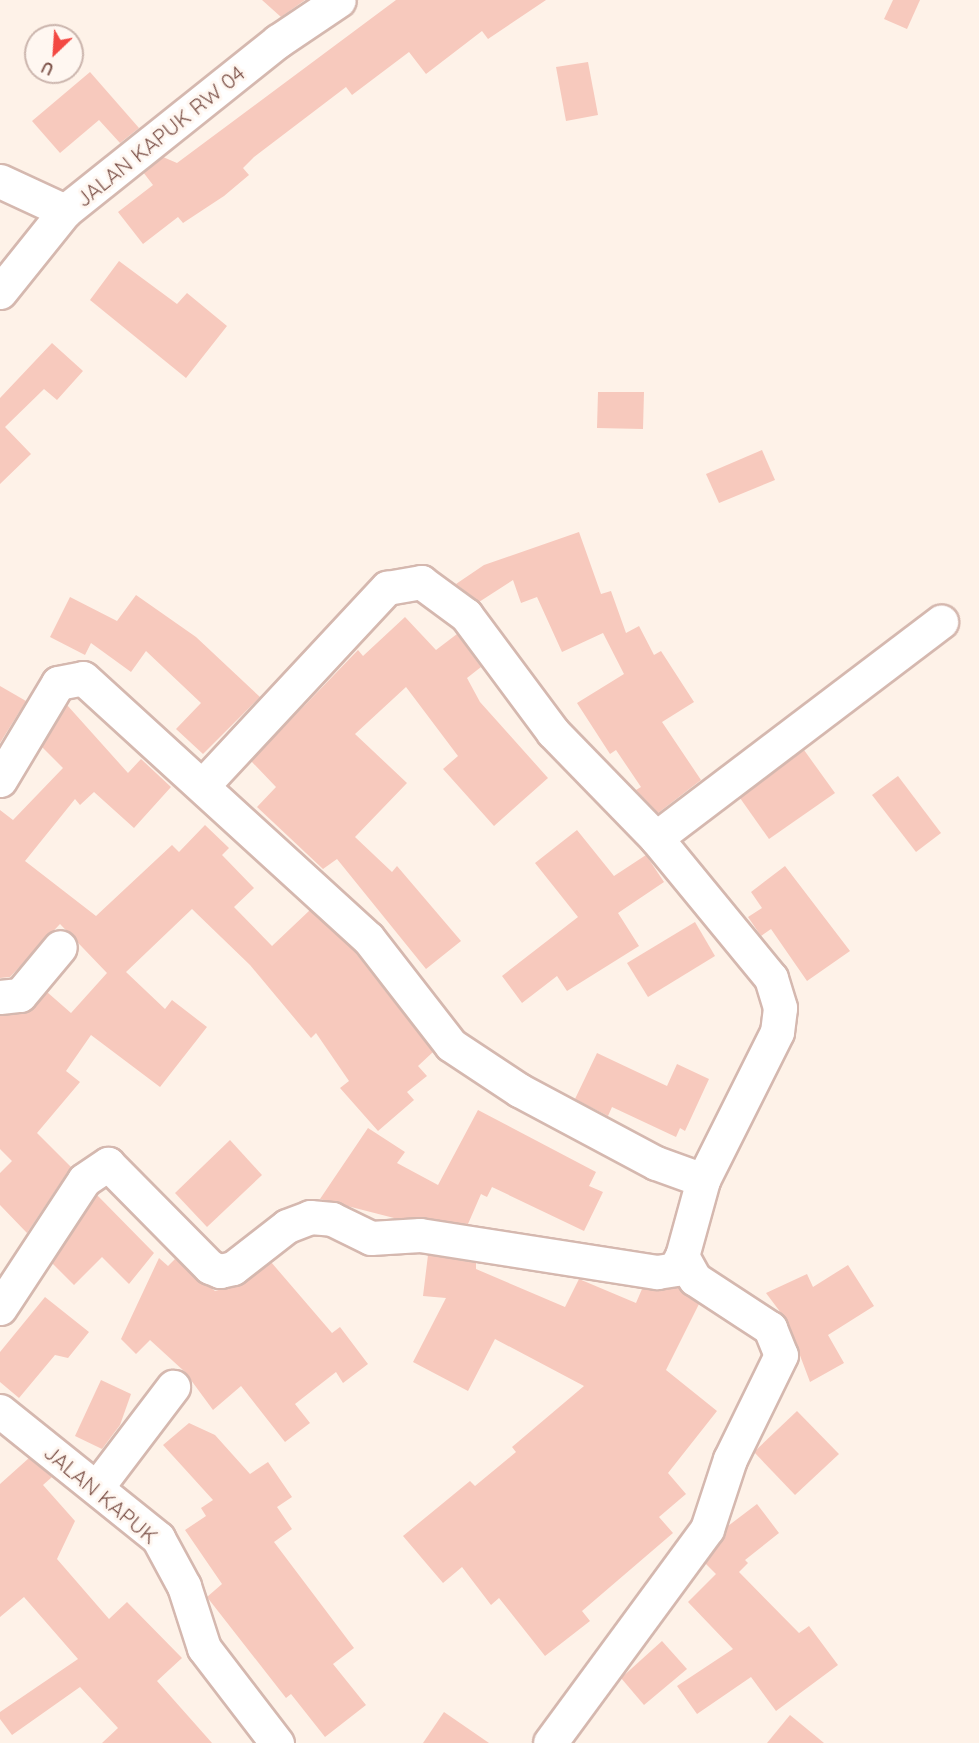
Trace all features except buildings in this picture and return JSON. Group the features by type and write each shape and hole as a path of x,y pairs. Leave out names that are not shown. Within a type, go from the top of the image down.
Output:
{"street":[{"name":"JALAN KAPUK RW 04","path":"0,292 65,212 278,41 339,0"},
{"path":"0,181 65,212"},
{"path":"0,1308 84,1180 108,1164 210,1267 220,1271 310,1217 332,1219 371,1238 420,1235 657,1272 675,1269 682,1256 703,1180 777,1032 780,1008 771,978 656,838 554,732 466,615 421,582 387,588 203,784"},
{"path":"656,838 941,622"},
{"path":"0,780 58,683 83,678 203,784 368,938 451,1045 519,1090 656,1163 703,1180"},
{"path":"0,997 20,995 60,947"},
{"path":"550,1743 707,1529 730,1459 781,1355 770,1328 695,1279 682,1256"},
{"path":"97,1487 173,1387"},
{"name":"JALAN KAPUK","path":"0,1411 158,1538 184,1586 204,1648 277,1743"}]}
